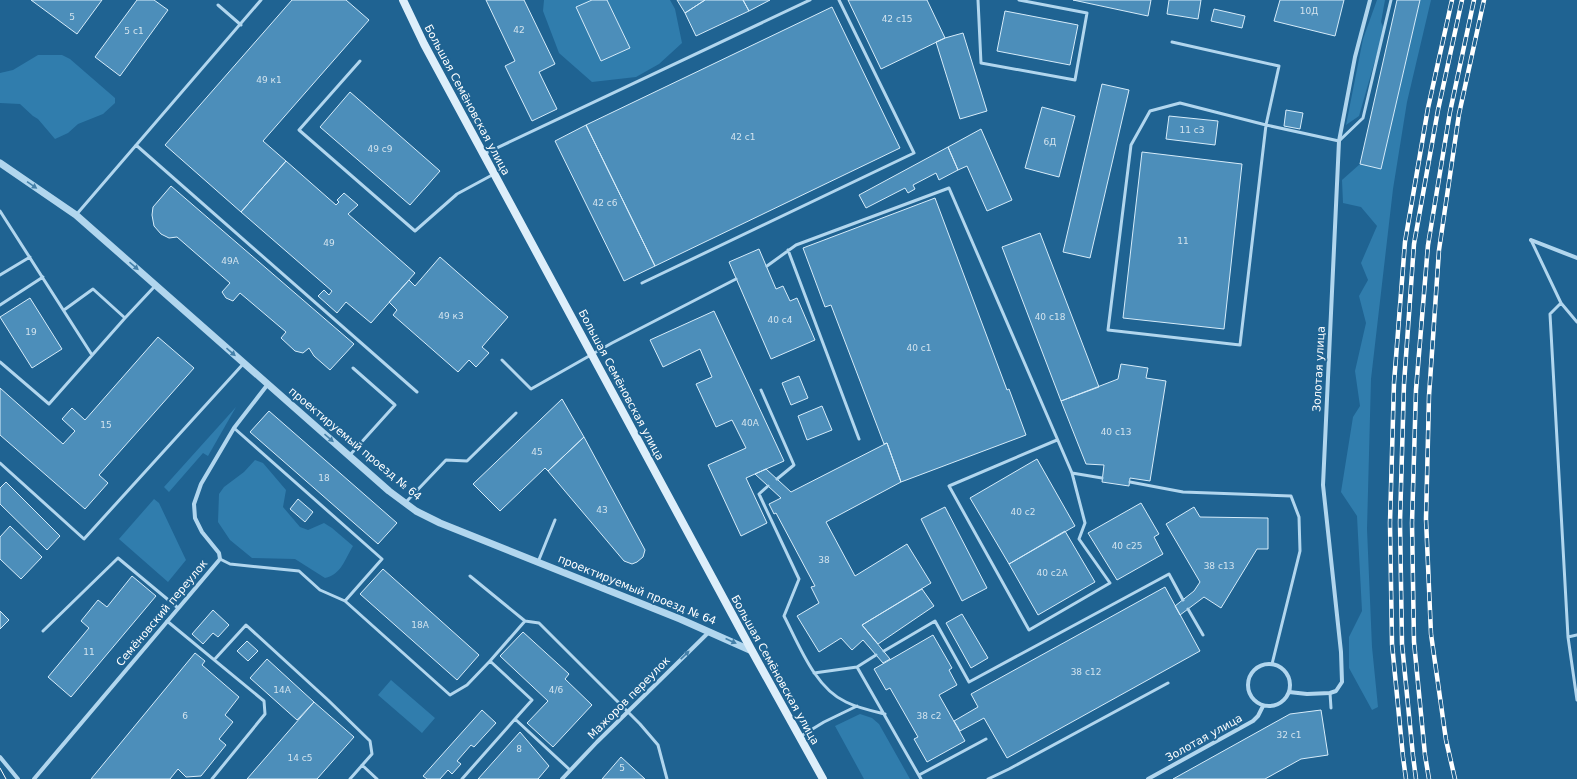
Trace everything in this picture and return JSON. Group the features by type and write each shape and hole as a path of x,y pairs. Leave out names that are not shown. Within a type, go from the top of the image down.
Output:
{"main road":[{"name":"Большая Семёновская улица","path":"403,0 424,44 494,174 752,651 823,779"}],"street":[{"name":"Золотая улица","path":"1330,693 1336,691 1342,682 1341,652 1323,485 1339,142 1355,57 1370,0"},
{"name":"проектируемый проезд № 64","path":"0,164 76,215 404,503 440,523 710,631 752,651"},
{"path":"1531,240 1577,258"},
{"name":"Семёновский переулок","path":"34,779 220,559 219,553 202,532 195,518 194,504 201,484 234,428 268,384"},
{"name":"Мажоров переулок","path":"562,779 628,711 710,631"},
{"path":"1264,664 1272,664 1279,667 1285,671 1290,685 1289,692 1285,699 1278,704 1263,706 1250,696 1248,681 1251,673 1264,664"},
{"path":"1289,692 1307,694 1330,693"},
{"name":"Золотая улица","path":"1148,779 1253,721 1258,716 1263,706"},
{"path":"0,757 18,779"}],"lane":[{"path":"76,215 261,0"},
{"path":"484,154 810,0"},
{"path":"642,283 914,153 839,0"},
{"path":"978,0 981,63 1074,80 1087,13 1019,0"},
{"path":"1172,42 1279,66 1266,125 1240,346 1108,330 1131,145 1150,111 1180,103 1266,125 1339,142 1364,118 1392,0"},
{"path":"218,5 241,24"},
{"path":"360,61 299,130 415,231 457,194 494,174"},
{"path":"136,145 417,392"},
{"path":"767,266 796,245 949,188 1072,473 1085,523 1079,539 1110,583 1029,630 949,486 1057,440"},
{"path":"0,211 92,355"},
{"path":"1531,240 1561,303 1577,322"},
{"path":"788,250 859,439"},
{"path":"0,275 30,257"},
{"path":"0,305 43,277"},
{"path":"502,360 531,389 592,354 736,279"},
{"path":"0,362 49,404 155,285"},
{"path":"64,310 93,289 125,318"},
{"path":"1561,303 1550,314 1568,637 1577,700"},
{"path":"0,463 84,539 244,363"},
{"path":"350,456 395,404 353,368"},
{"path":"761,390 794,465 777,479"},
{"path":"404,503 446,460 467,461 516,413"},
{"path":"234,428 382,559 345,601"},
{"path":"1072,473 1102,478"},
{"path":"1130,482 1183,492 1291,496 1299,517 1300,551 1272,664"},
{"path":"768,486 759,494 799,579 784,616 814,673 824,686 835,696 847,703 885,714"},
{"path":"538,562 555,520"},
{"path":"43,631 118,558 178,608"},
{"path":"220,559 230,564 299,571 320,590 345,601 450,695 467,685 525,621"},
{"path":"884,651 935,621 970,682 1169,574 1183,600"},
{"path":"470,576 525,621 539,623 628,711 658,745 667,779"},
{"path":"1188,609 1203,635"},
{"path":"167,621 264,701 265,714 212,779"},
{"path":"214,660 246,625 328,700 370,741 372,754 350,779"},
{"path":"1568,637 1577,635"},
{"path":"814,673 857,667 876,656"},
{"path":"462,779 532,700 490,661"},
{"path":"857,667 920,777 986,739"},
{"path":"988,779 1009,770 1168,684"},
{"path":"1330,693 1331,708"},
{"path":"800,737 824,722 857,706"},
{"path":"515,719 570,770"},
{"path":"362,766 377,779"}],"shaded area":[{"path":"544,0 592,0 576,7 601,61 630,48 607,0 670,0 675,9 682,43 659,64 636,77 592,82 559,53 543,11"},
{"path":"1377,0 1385,0 1381,22 1384,29 1359,116 1346,125 1363,39"},
{"path":"1420,0 1431,0 1407,102 1393,189 1371,379 1367,529 1372,647 1378,707 1372,710 1349,668 1349,637 1362,611 1357,516 1341,492 1353,417 1360,406 1355,371 1366,323 1359,296 1368,280 1361,263 1377,226 1361,207 1343,203 1342,180 1360,164 1381,169"},
{"path":"38,55 62,55 70,59 115,98 115,103 103,114 78,124 68,133 55,139 38,119 20,104 0,103 0,73 13,70"},
{"path":"236,407 208,456 203,453 169,492 164,487"},
{"path":"255,460 263,463 286,490 283,507 300,527 308,530 324,523 353,546 342,566 335,574 325,578 295,559 252,558 230,540 218,522 219,494 224,487 244,472"},
{"path":"154,499 159,503 186,560 168,582 119,539"},
{"path":"391,680 435,718 422,733 378,695"},
{"path":"860,714 872,718 879,724 910,779 864,779 835,726"}],"building":[{"path":"31,0 102,0 77,34"},
{"path":"137,0 154,0 168,10 120,76 95,57"},
{"path":"292,0 346,0 369,20 263,141 286,161 241,212 165,145"},
{"path":"486,0 524,0 555,64 539,72 557,109 532,121 505,66 515,61"},
{"path":"592,0 607,0 630,48 601,61 576,7"},
{"path":"677,0 705,0 685,13"},
{"path":"705,0 743,0 749,11 696,36 685,13"},
{"path":"743,0 770,0 749,11"},
{"path":"848,0 927,0 945,38 881,69"},
{"path":"1073,0 1151,0 1148,16"},
{"path":"1169,0 1201,0 1198,19 1167,14"},
{"path":"1280,0 1344,0 1335,36 1274,21"},
{"path":"1397,0 1420,0 1381,169 1360,164"},
{"path":"832,7 900,148 655,266 586,125"},
{"path":"1214,9 1245,16 1242,28 1211,21"},
{"path":"1005,11 1078,25 1070,65 997,51"},
{"path":"963,33 987,111 960,119 936,42"},
{"path":"1102,84 1129,90 1090,258 1063,252"},
{"path":"350,92 440,171 410,205 320,127"},
{"path":"1042,107 1075,116 1059,177 1025,168"},
{"path":"1286,110 1303,113 1300,129 1284,126"},
{"path":"1169,116 1218,121 1215,145 1166,139"},
{"path":"586,125 655,266 624,281 555,141"},
{"path":"981,129 1012,200 987,211 967,166 958,170 948,147"},
{"path":"948,147 958,170 939,180 936,173 913,185 915,189 908,193 905,188 866,208 859,195"},
{"path":"1142,152 1242,164 1224,329 1123,318"},
{"path":"286,161 336,205 339,202 337,200 344,193 358,205 348,214 415,273 371,323 346,302 337,313 318,296 324,290 329,295 332,291 241,212"},
{"path":"171,186 354,344 330,370 314,356 309,348 303,353 295,351 281,338 286,332 240,293 233,301 226,298 222,292 230,283 177,237 169,238 161,234 154,226 152,215 153,207"},
{"path":"935,198 1007,390 1009,389 1026,435 901,482 887,443 884,444 831,305 825,307 803,248"},
{"path":"1040,233 1099,387 1061,401 1002,247"},
{"path":"759,249 776,289 783,286 790,301 797,298 815,340 771,359 729,262"},
{"path":"440,257 508,317 482,347 489,353 476,367 469,360 458,372 393,315 397,310 389,302 409,280 415,286"},
{"path":"30,298 62,349 32,368 0,317"},
{"path":"714,311 784,461 746,478 767,523 741,536 708,465 746,448 732,420 716,427 696,384 712,377 700,349 663,367 650,340"},
{"path":"158,337 194,368 99,475 108,483 85,509 0,435 0,388 63,444 75,431 62,419 72,408 85,420"},
{"path":"1121,364 1148,368 1146,378 1166,381 1150,481 1130,478 1129,486 1102,482 1104,465 1086,464 1061,401 1118,379"},
{"path":"799,376 808,398 791,405 782,383"},
{"path":"562,399 584,437 548,471 545,468 500,511 473,484"},
{"path":"822,406 832,430 807,440 798,416"},
{"path":"269,411 397,523 378,544 250,432"},
{"path":"584,437 645,550 643,557 637,562 632,564 624,561 548,471"},
{"path":"887,443 901,482 826,522 855,576 907,544 931,583 862,625 890,659 883,663 863,640 852,650 841,638 819,652 797,616 819,603 811,587 815,586 776,513 774,514 769,504 781,498 755,474 766,469 791,492"},
{"path":"1037,459 1075,526 1009,564 970,498"},
{"path":"6,482 60,536 47,550 0,504 0,488"},
{"path":"298,499 313,512 305,522 290,509"},
{"path":"1141,503 1159,534 1154,537 1163,554 1117,580 1088,533"},
{"path":"945,507 987,588 962,601 921,519"},
{"path":"1194,507 1200,517 1268,518 1268,549 1257,549 1221,608 1204,597 1180,615 1175,606 1194,591 1200,582 1166,524"},
{"path":"10,526 42,557 21,579 0,559 0,537"},
{"path":"1065,531 1095,582 1038,615 1009,564"},
{"path":"383,569 479,655 457,680 360,594"},
{"path":"132,576 156,596 71,697 48,677 89,628 81,621 98,600 107,607"},
{"path":"1165,587 1200,651 1007,758 984,718 960,731 954,721 978,707 971,694"},
{"path":"922,589 934,606 878,644 862,625"},
{"path":"213,610 229,625 218,637 213,633 203,644 192,634"},
{"path":"0,611 9,620 0,629"},
{"path":"962,614 988,658 971,668 946,623"},
{"path":"523,632 569,674 565,679 592,705 553,747 527,723 548,701 500,656"},
{"path":"933,635 952,668 949,670 957,685 939,695 965,741 927,762 914,739 918,737 890,688 886,690 874,669"},
{"path":"247,641 258,651 248,661 237,651"},
{"path":"195,653 205,661 202,665 239,697 225,715 233,722 219,739 226,745 201,776 186,777 178,769 170,779 91,779"},
{"path":"267,659 314,702 297,720 250,678"},
{"path":"314,702 354,737 317,779 247,779"},
{"path":"482,710 496,723 474,747 471,745 457,761 461,764 452,774 448,770 440,779 427,779 423,776"},
{"path":"1321,710 1328,755 1301,759 1265,779 1173,779 1290,714"},
{"path":"520,732 549,766 538,779 478,779"},
{"path":"621,757 645,779 602,779"}],"tram line":[{"path":"0,768 6,779"}],"railway":[{"path":"1406,779 1392,644 1390,523 1394,383 1405,242 1428,108 1452,0"},
{"path":"1416,779 1402,644 1400,522 1404,384 1414,244 1438,110 1462,0"},
{"path":"1429,779 1425,755 1414,642 1412,523 1416,390 1428,245 1450,112 1474,0"},
{"path":"1455,779 1446,740 1431,634 1426,519 1429,396 1439,250 1459,114 1484,0"}]}
